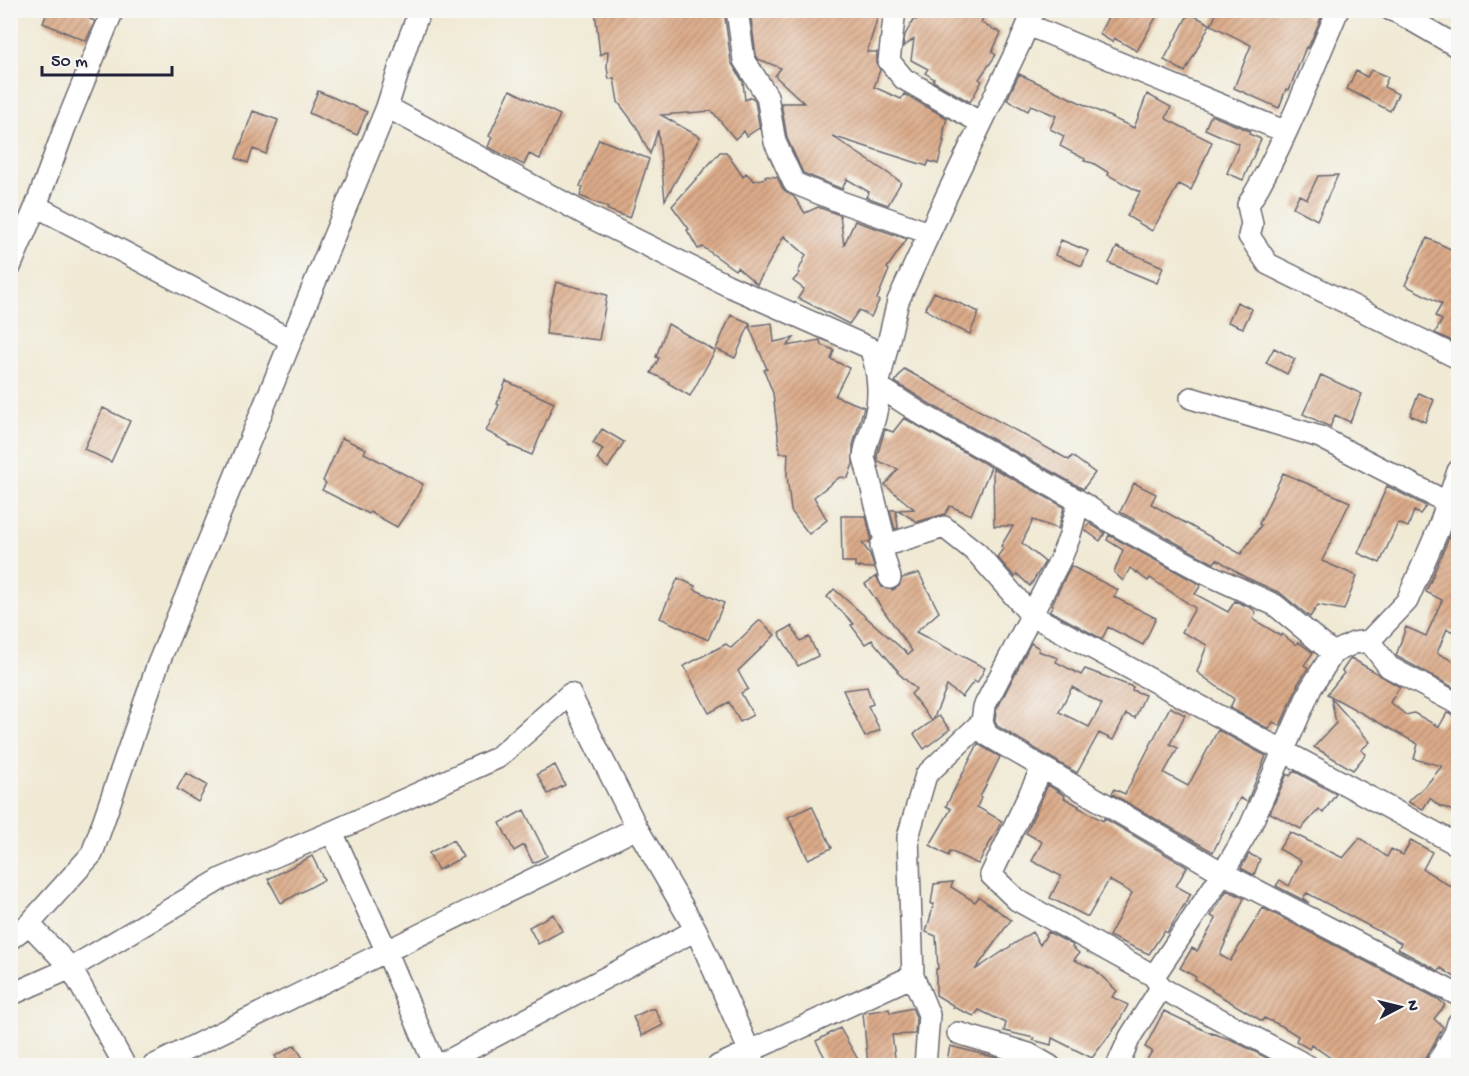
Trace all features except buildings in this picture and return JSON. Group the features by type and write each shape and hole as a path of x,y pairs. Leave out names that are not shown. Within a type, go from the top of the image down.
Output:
{"street":[{"path":"10,267 36,206 64,127 113,10"},
{"path":"10,939 29,924 92,854 158,664 387,107 420,10"},
{"path":"737,10 744,60 767,96 775,142 794,183 929,233"},
{"path":"895,10 889,61 904,79 981,123"},
{"path":"1338,10 1286,132 1248,205 1252,224 1250,236 1268,264 1458,358"},
{"path":"1396,11 1458,47"},
{"path":"886,545 864,457 865,444 873,424 878,386 898,302 1031,18 1286,132"},
{"path":"387,107 592,219 727,285 870,348 876,363 878,386"},
{"path":"36,206 291,340"},
{"path":"878,386 922,415 1079,501 1111,522 1205,573 1275,605 1332,653"},
{"path":"1191,398 1320,437 1453,505"},
{"path":"1117,1065 1157,982 1250,827 1311,688 1332,653 1354,643 1369,641 1407,601 1438,530 1453,505 1458,471"},
{"path":"1079,501 1069,538 1060,558 984,707 982,722 987,735 1222,873 1458,995"},
{"path":"890,578 881,546 944,527 977,553 1031,615 1458,845"},
{"path":"1369,641 1389,667 1458,704"},
{"path":"10,995 71,968 220,879 497,758 570,694 637,828 696,930 752,1059"},
{"path":"925,1065 929,1015 913,976 908,837 927,775 982,722"},
{"path":"1042,768 991,875 1017,900 1157,982 1308,1065"},
{"path":"153,1065 637,828"},
{"path":"332,832 436,1065 696,930"},
{"path":"29,924 71,968 124,1065"},
{"path":"718,1065 752,1059 913,976"},
{"path":"1436,1065 1455,1033 1458,1023"},
{"path":"958,1033 1029,1054 1050,1065"}]}
